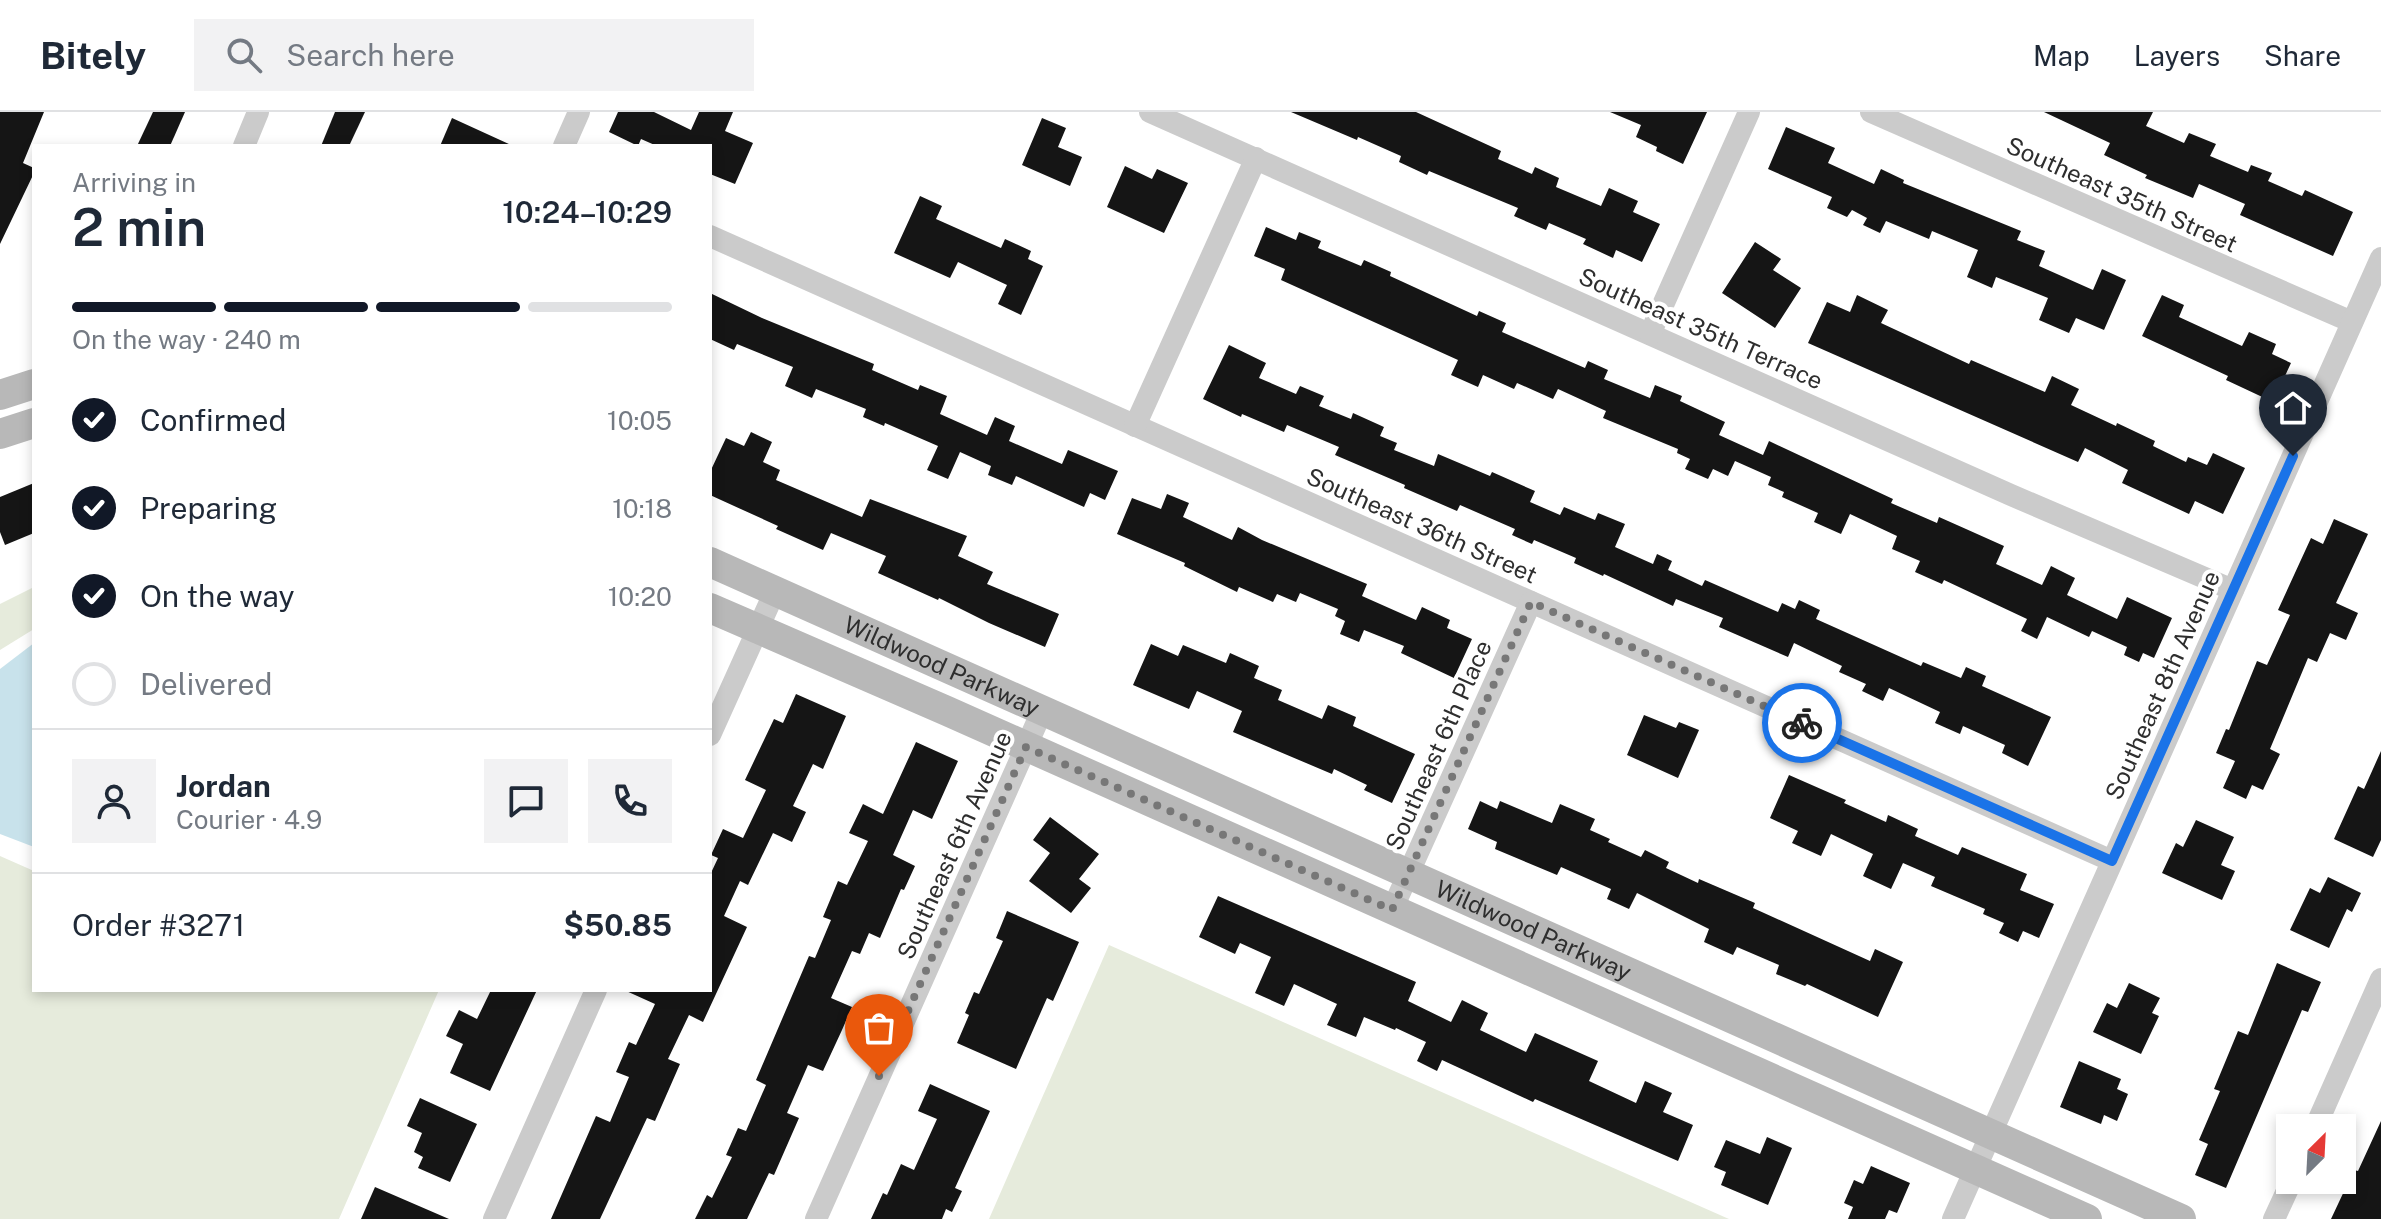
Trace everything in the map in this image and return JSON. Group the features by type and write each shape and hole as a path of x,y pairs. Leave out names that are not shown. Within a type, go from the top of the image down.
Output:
{"street":[{"path":"245,144 258,112"},
{"path":"565,144 579,112"},
{"name":"Southeast 35th Terrace","path":"1150,112 2233,590"},
{"path":"1650,334 1749,112"},
{"name":"Southeast 35th Street","path":"1871,112 2352,322"},
{"path":"1135,426 1256,158"},
{"name":"Southeast 36th Street","path":"712,237 2112,861"},
{"name":"Southeast 8th Avenue","path":"1975,1169 2381,258"},
{"path":"0,395 32,385"},
{"path":"0,434 32,424"},
{"name":"Wildwood Parkway","path":"712,563 2181,1219"},
{"path":"712,730 775,591"},
{"name":"Southeast 6th Place","path":"1392,910 1531,602"},
{"name":"Wildwood Parkway","path":"712,609 2087,1219"},
{"name":"Southeast 6th Avenue","path":"816,1219 1042,711"},
{"path":"2321,1114 2381,979"},
{"path":"494,1219 595,992"},
{"path":"1953,1219 1975,1169"},
{"path":"2274,1219 2286,1194"}],"shaded area":[{"path":"32,588 32,630 0,650 0,604"},
{"path":"0,856 32,870 32,992 438,992 339,1219 0,1219"},
{"path":"1109,945 1729,1219 989,1219"}],"water":[{"path":"32,645 32,846 0,834 0,669"}],"building":[{"path":"0,112 44,112 23,163 32,167 32,177 0,244"},
{"path":"153,112 185,112 171,144 138,144"},
{"path":"335,112 365,112 350,144 322,144"},
{"path":"618,112 654,112 691,130 699,112 733,112 725,131 753,143 735,184 712,175 712,144 652,144 641,139 639,144 634,144 609,132"},
{"path":"1291,112 1416,112 1501,151 1498,159 1532,174 1535,167 1559,178 1556,187 1601,206 1609,188 1638,201 1633,212 1660,224 1642,262 1616,250 1613,258 1583,244 1586,239 1549,223 1546,230 1514,216 1518,208 1429,171 1427,175 1399,162 1401,156"},
{"path":"1610,112 1707,112 1683,164 1636,137 1641,125"},
{"path":"2044,112 2153,112 2146,126 2184,143 2189,133 2216,144 2210,156 2248,172 2251,165 2272,173 2268,181 2302,196 2305,190 2353,212 2333,256 2240,215 2245,204 2199,184 2193,198 2145,178 2147,175 2104,155 2110,143"},
{"path":"452,118 509,144 441,144"},
{"path":"1042,118 1066,128 1058,147 1082,157 1070,186 1022,165"},
{"path":"1786,127 1835,148 1828,163 1874,184 1881,169 1904,180 1903,183 2021,231 2017,240 2045,251 2039,266 2093,290 2102,269 2126,280 2104,330 2076,318 2069,333 2039,320 2048,298 1996,277 1992,288 1967,277 1978,250 1932,231 1929,239 1886,221 1880,233 1863,225 1867,218 1852,210 1847,217 1827,208 1832,197 1768,169"},
{"path":"1125,166 1152,179 1157,169 1188,183 1164,233 1107,207"},
{"path":"920,196 942,206 936,219 1001,248 1005,239 1031,251 1028,259 1043,266 1021,315 998,304 1007,285 958,262 950,278 894,253"},
{"path":"1266,227 1296,240 1299,232 1321,241 1318,248 1361,266 1364,260 1391,272 1390,276 1477,316 1479,311 1506,323 1502,332 1585,368 1588,361 1608,370 1604,379 1650,398 1655,385 1682,396 1680,401 1725,422 1719,435 1763,455 1769,441 1893,499 1891,503 1937,523 1939,517 2004,546 1996,564 2042,585 2051,566 2075,578 2067,595 2117,619 2127,597 2172,618 2154,658 2143,653 2139,662 2124,655 2127,647 2092,631 2089,637 2047,617 2037,639 2021,631 2027,619 1944,580 1942,584 1915,572 1920,561 1892,549 1897,536 1850,514 1841,534 1814,522 1818,513 1782,497 1784,492 1768,485 1771,477 1735,461 1728,476 1713,469 1708,479 1685,469 1690,459 1677,453 1678,449 1603,418 1606,411 1558,389 1553,399 1517,383 1514,389 1483,375 1478,387 1451,375 1458,360 1281,280 1285,269 1254,256"},
{"path":"1755,242 1781,259 1773,270 1801,288 1775,328 1722,293"},
{"path":"712,294 874,364 872,370 918,390 920,385 947,396 940,414 987,435 995,417 1015,426 1009,441 1062,464 1068,450 1118,471 1105,500 1090,493 1084,507 1016,476 1012,485 988,475 991,466 960,452 948,479 927,470 938,446 863,417 866,409 816,389 812,398 785,386 793,367 737,344 734,350 712,340"},
{"path":"1857,295 1888,310 1881,323 1969,364 1971,360 2045,392 2052,376 2079,389 2071,405 2155,441 2153,446 2186,462 2188,457 2207,465 2213,453 2245,468 2223,514 2195,501 2189,514 2122,483 2128,470 2085,448 2078,462 1808,343 1827,302 1850,312"},
{"path":"2162,295 2184,305 2179,317 2242,346 2249,332 2276,344 2272,354 2291,363 2273,402 2226,380 2228,376 2142,336"},
{"path":"1229,345 1266,363 1259,378 1296,394 1300,386 1324,396 1319,406 1351,419 1353,413 1384,427 1380,436 1397,443 1394,450 1434,466 1438,454 1490,476 1492,472 1535,491 1530,502 1560,515 1564,507 1595,520 1598,513 1625,524 1615,547 1653,564 1657,554 1672,561 1668,570 1702,586 1705,580 1778,612 1782,603 1795,609 1799,600 1820,610 1816,619 1921,666 1923,662 1961,678 1966,667 1986,676 1982,686 2051,717 2028,766 2002,753 2005,745 1963,726 1960,734 1935,723 1940,712 1889,688 1883,701 1862,691 1866,684 1839,672 1842,666 1794,643 1788,657 1719,627 1723,618 1676,599 1673,606 1574,563 1576,558 1534,540 1532,544 1512,535 1515,529 1460,505 1457,511 1404,488 1405,485 1335,455 1339,447 1287,425 1284,432 1242,414 1241,417 1203,399"},
{"path":"751,432 772,442 763,462 780,470 776,480 862,517 870,499 967,536 958,556 993,572 987,584 1059,614 1045,647 878,573 886,556 831,533 823,550 712,496 712,468 726,438 744,446"},
{"path":"32,484 32,534 5,545 0,532 0,497"},
{"path":"1167,494 1189,503 1183,517 1232,540 1238,527 1367,584 1362,596 1416,620 1422,607 1450,620 1447,628 1472,639 1454,678 1401,653 1404,646 1364,630 1359,642 1340,634 1345,621 1335,616 1338,609 1300,593 1296,602 1277,594 1273,602 1239,587 1237,592 1184,566 1185,563 1117,534 1132,498 1161,509"},
{"path":"2334,519 2368,534 2336,603 2358,613 2346,640 2330,633 2317,662 2308,658 2270,749 2280,754 2263,790 2252,785 2246,799 2223,788 2235,761 2216,753 2226,729 2229,730 2257,661 2267,665 2290,615 2278,610 2311,538 2323,544"},
{"path":"1151,644 1178,656 1183,645 1226,663 1230,653 1259,666 1254,678 1282,690 1278,700 1322,719 1328,705 1356,717 1353,726 1415,754 1392,803 1364,790 1367,785 1334,769 1332,774 1233,732 1242,711 1197,691 1189,709 1133,685"},
{"path":"796,694 846,716 823,769 813,764 793,806 806,812 792,842 773,833 748,885 740,881 724,916 747,927 703,1022 689,1015 668,1059 680,1064 655,1121 647,1118 600,1219 551,1219 596,1116 610,1122 629,1077 616,1072 629,1042 636,1045 655,1004 628,992 712,992 712,871 718,858 712,853 723,829 743,838 766,790 745,780 774,719 783,723"},
{"path":"1644,715 1676,728 1679,722 1699,730 1678,778 1627,755"},
{"path":"916,742 958,761 932,819 913,810 893,855 915,866 904,890 901,889 880,938 869,933 860,954 852,951 831,998 852,1007 842,1030 823,1071 808,1065 787,1113 799,1118 774,1175 769,1173 747,1219 695,1219 707,1195 712,1198 732,1157 726,1155 738,1128 746,1131 766,1085 756,1080 809,956 815,958 831,920 823,917 838,881 847,885 868,841 849,833 863,804 883,814"},
{"path":"2381,751 2381,840 2373,857 2334,839 2358,786 2364,789"},
{"path":"1789,775 1886,822 1888,815 1918,829 1915,836 1958,855 1962,847 2027,874 2020,890 2054,904 2039,938 2023,931 2018,942 1999,933 2004,923 1983,914 1985,909 1931,886 1935,877 1903,863 1891,889 1863,876 1873,854 1831,834 1821,856 1792,843 1798,831 1770,818"},
{"path":"1480,801 1497,809 1500,801 1552,823 1560,804 1595,819 1590,830 1610,839 1608,842 1641,857 1645,850 1669,862 1666,868 1755,903 1753,908 1870,961 1875,949 1903,962 1878,1017 1807,984 1805,986 1776,974 1779,965 1737,947 1733,955 1704,942 1709,929 1637,893 1629,909 1607,899 1611,889 1561,867 1557,875 1495,849 1497,842 1468,829"},
{"path":"1050,817 1099,854 1079,879 1091,888 1071,913 1029,881 1050,853 1033,840"},
{"path":"2196,820 2234,837 2221,865 2235,871 2222,900 2162,873 2176,843 2183,847"},
{"path":"2328,877 2361,893 2352,912 2347,909 2329,948 2290,930 2310,888 2320,893"},
{"path":"1218,896 1416,982 1408,1001 1451,1022 1462,1000 1488,1013 1480,1030 1526,1052 1535,1033 1598,1061 1589,1081 1636,1103 1645,1081 1672,1093 1663,1112 1693,1125 1678,1161 1535,1099 1533,1102 1442,1060 1437,1071 1417,1061 1426,1042 1396,1028 1364,1017 1356,1037 1327,1025 1337,1004 1294,984 1284,1006 1255,993 1271,957 1240,943 1235,954 1199,937"},
{"path":"1007,911 1079,942 1053,1001 1047,998 1016,1069 957,1043 969,1015 965,1013 974,992 979,994 1003,941 996,938"},
{"path":"2277,963 2321,982 2308,1012 2302,1010 2226,1188 2195,1175 2208,1144 2199,1140 2220,1091 2214,1089 2238,1031 2248,1035"},
{"path":"2129,983 2160,998 2152,1013 2159,1016 2141,1054 2093,1032 2107,1003 2117,1008"},
{"path":"490,992 536,992 490,1091 450,1073 463,1044 446,1036 459,1010 477,1019"},
{"path":"2079,1061 2121,1079 2117,1089 2128,1094 2117,1121 2104,1115 2101,1124 2060,1107"},
{"path":"930,1084 990,1111 955,1188 962,1191 952,1212 946,1209 942,1219 871,1219 883,1193 887,1195 901,1164 914,1170 937,1119 918,1111"},
{"path":"420,1098 477,1124 450,1182 418,1168 423,1157 414,1152 422,1133 407,1126"},
{"path":"2381,1121 2381,1219 2331,1219 2343,1194 2356,1194 2358,1171"},
{"path":"1767,1137 1792,1148 1768,1205 1721,1185 1726,1172 1714,1167 1726,1140 1760,1154"},
{"path":"1871,1166 1910,1183 1897,1213 1889,1210 1885,1219 1848,1219 1853,1207 1844,1203 1854,1180 1863,1184"},
{"path":"375,1187 449,1219 361,1219"}],"way so far":[{"path":"879,1076 1026,747 1392,910 1531,602 1802,723"}],"route":[{"path":"1802,723 2112,861 2293,456"}]}
